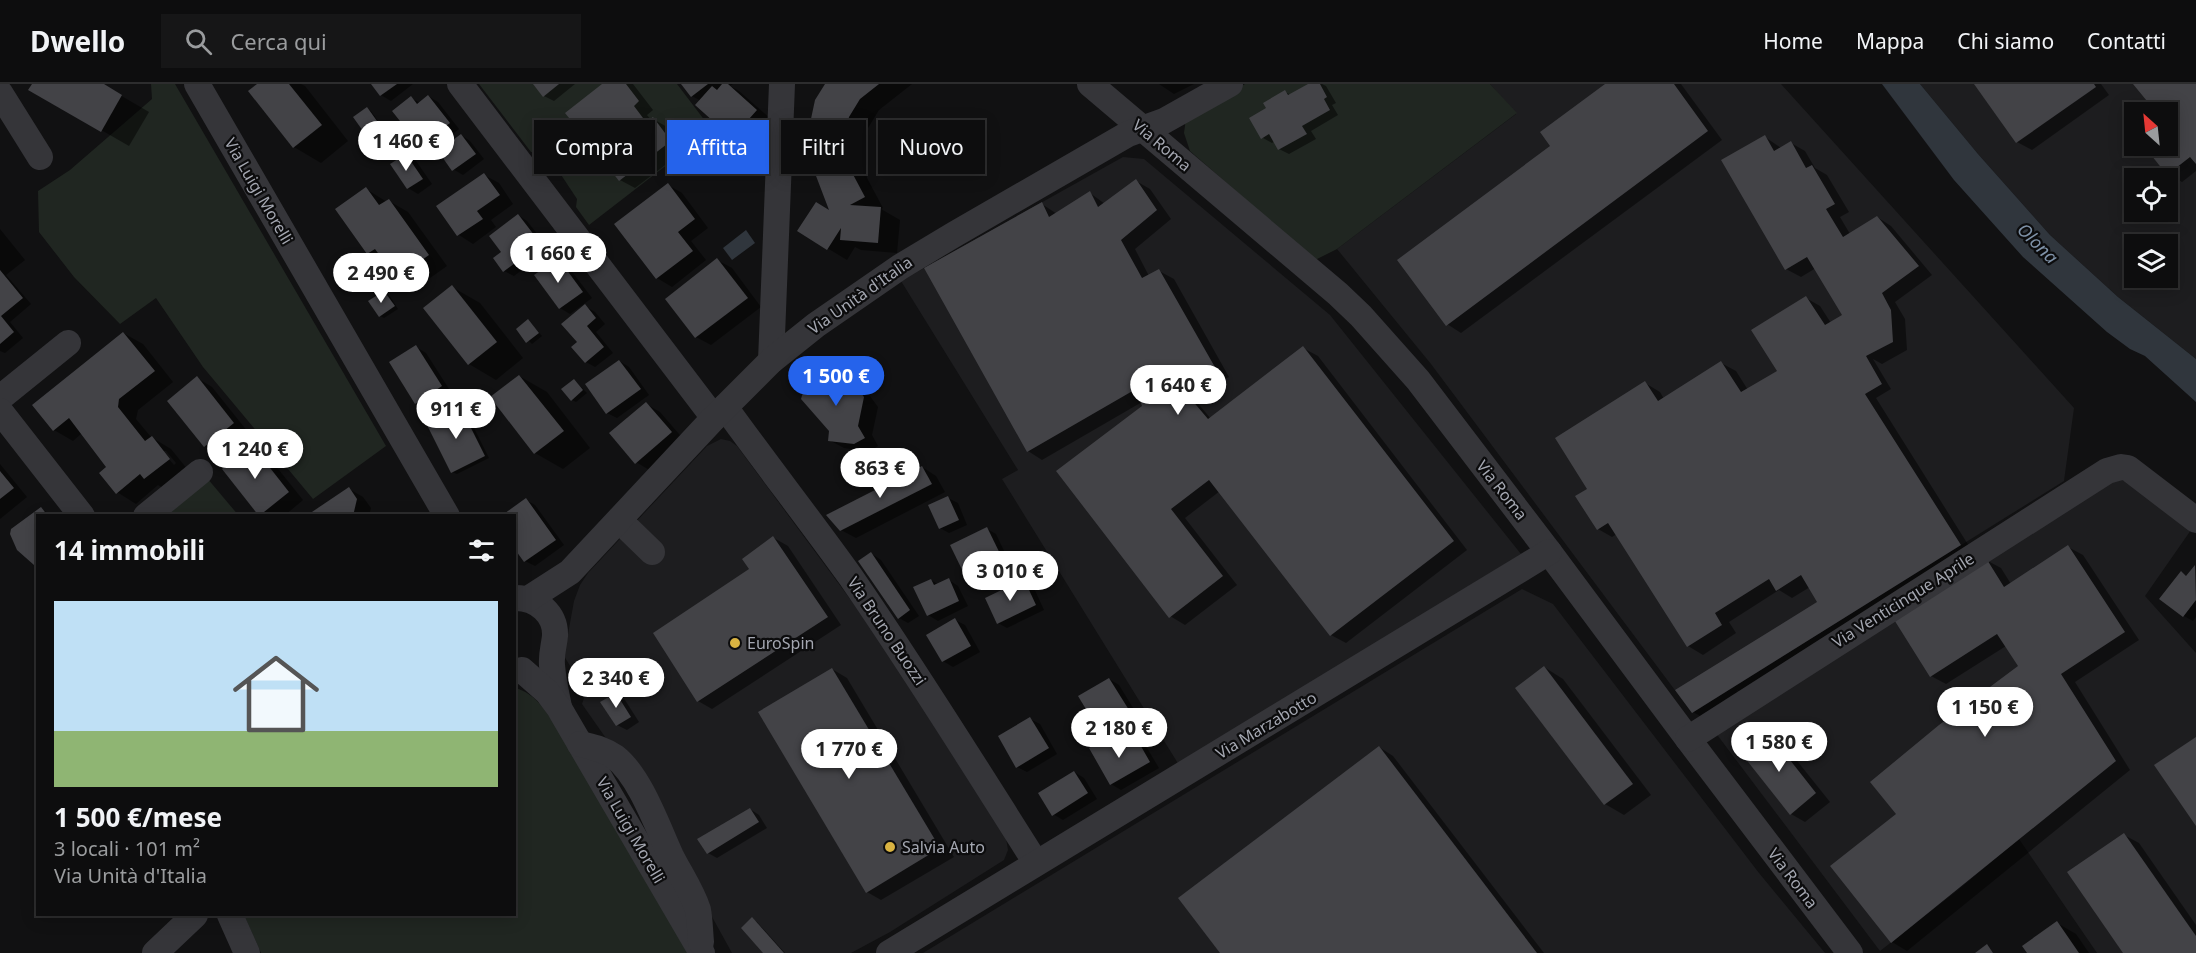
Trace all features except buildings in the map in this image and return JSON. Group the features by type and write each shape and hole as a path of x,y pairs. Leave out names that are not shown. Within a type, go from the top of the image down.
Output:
{"street":[{"name":"Via Luigi Morelli","path":"197,84 446,514"},
{"name":"Via Bruno Buozzi","path":"460,84 719,413 795,500 945,717 1036,863"},
{"path":"771,361 782,84"},
{"name":"Via Roma","path":"1090,84 1361,316 1418,380 1550,552 1850,953"},
{"name":"Via Unità d'Italia","path":"521,599 570,572 719,413 771,361 816,325 916,257 1128,134 1164,121 1230,84"},
{"path":"0,93 40,157"},
{"path":"0,399 68,343"},
{"path":"0,411 80,514"},
{"name":"Via Venticinque Aprile","path":"1688,739 2107,471 2121,467 2135,472 2196,520"},
{"path":"148,514 200,472"},
{"path":"619,520 652,552"},
{"name":"Via Marzabotto","path":"889,953 1550,552"},
{"name":"Via Unità d'Italia","path":"553,637 570,572"},
{"path":"521,599 541,605 549,614 553,637"},
{"name":"Via Luigi Morelli","path":"516,670 535,666 545,659 553,637"},
{"name":"Via Luigi Morelli","path":"553,637 552,666 559,708"},
{"name":"Via Luigi Morelli","path":"516,670 547,692 559,708 702,952"},
{"path":"154,953 194,916"},
{"path":"230,916 247,953"}],"shaded area":[{"path":"151,84 175,84 386,446 313,499 203,367 156,298 120,324 74,277 39,232 38,191 70,170 152,99"},
{"path":"479,84 677,84 704,120 667,120 667,165 589,225 576,207 577,199 561,174 655,174 655,120 534,120 534,152 531,152"},
{"path":"1245,84 1490,84 1517,113 1337,249 1315,260 1190,151 1184,133 1186,118"},
{"path":"1490,84 1781,84 2074,408 2064,481 1692,713 1431,364 1337,249 1516,114"},
{"path":"1920,84 2196,84 2196,359 2118,297 2050,235"},
{"path":"1123,157 1144,159 1330,315 1521,554 1179,765 1002,479 1018,470 901,281"},
{"path":"721,439 737,446 867,622 943,736 1006,838 1008,850 1004,860 890,932 851,953 732,953 621,752 610,744 582,704 586,692 564,656 574,601 588,573 707,446"},
{"path":"2122,471 2191,530 2145,596 2196,653 2196,953 2097,953 2019,839 1880,951 1715,732"},
{"path":"207,478 237,514 163,514"},
{"path":"1522,589 1553,604 1759,873 1825,953 923,953"},
{"path":"516,688 534,698 553,722 690,953 261,953 244,916 516,916"}],"water":[{"name":"Olona","path":"1882,84 1920,84 2050,235 2118,297 2196,359 2196,402 2145,356 2130,349 2107,332 2023,257 1954,180"},
{"path":"746,230 755,243 732,260 723,248"}],"place":[{"name":"EuroSpin","path":"735,643"},
{"name":"Salvia Auto","path":"890,847"}]}
